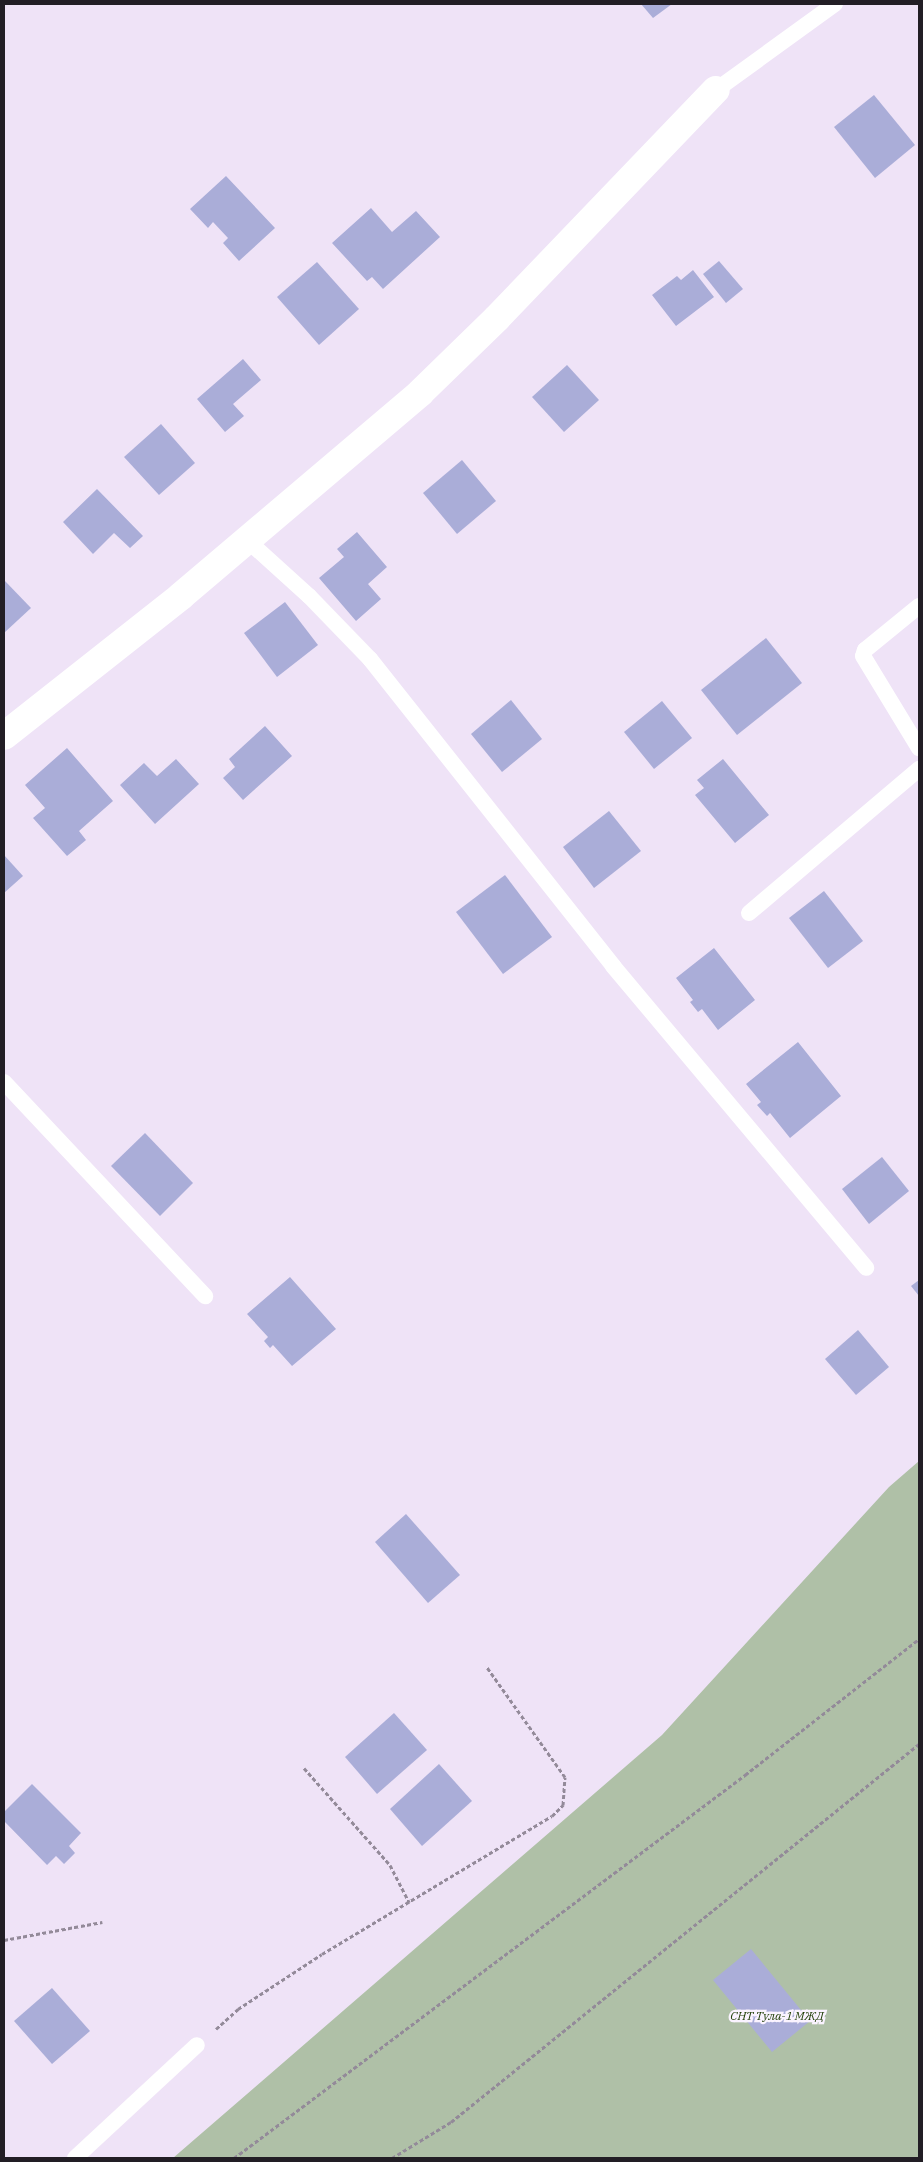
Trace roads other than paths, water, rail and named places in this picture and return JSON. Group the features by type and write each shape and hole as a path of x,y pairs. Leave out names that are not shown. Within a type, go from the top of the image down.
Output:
{"street":[{"path":"4,736 247,540 420,393 716,90"}],"lane":[{"path":"716,90 816,9 835,4"},
{"path":"247,540 309,596 370,659 614,966 866,1268"},
{"path":"919,606 865,650 863,656 919,748"},
{"path":"749,912 919,770"},
{"path":"4,1082 205,1296"},
{"path":"75,2158 197,2046"}],"park label":[{"name":"СНТ Тула-1 МЖД","path":"777,2016"}]}
